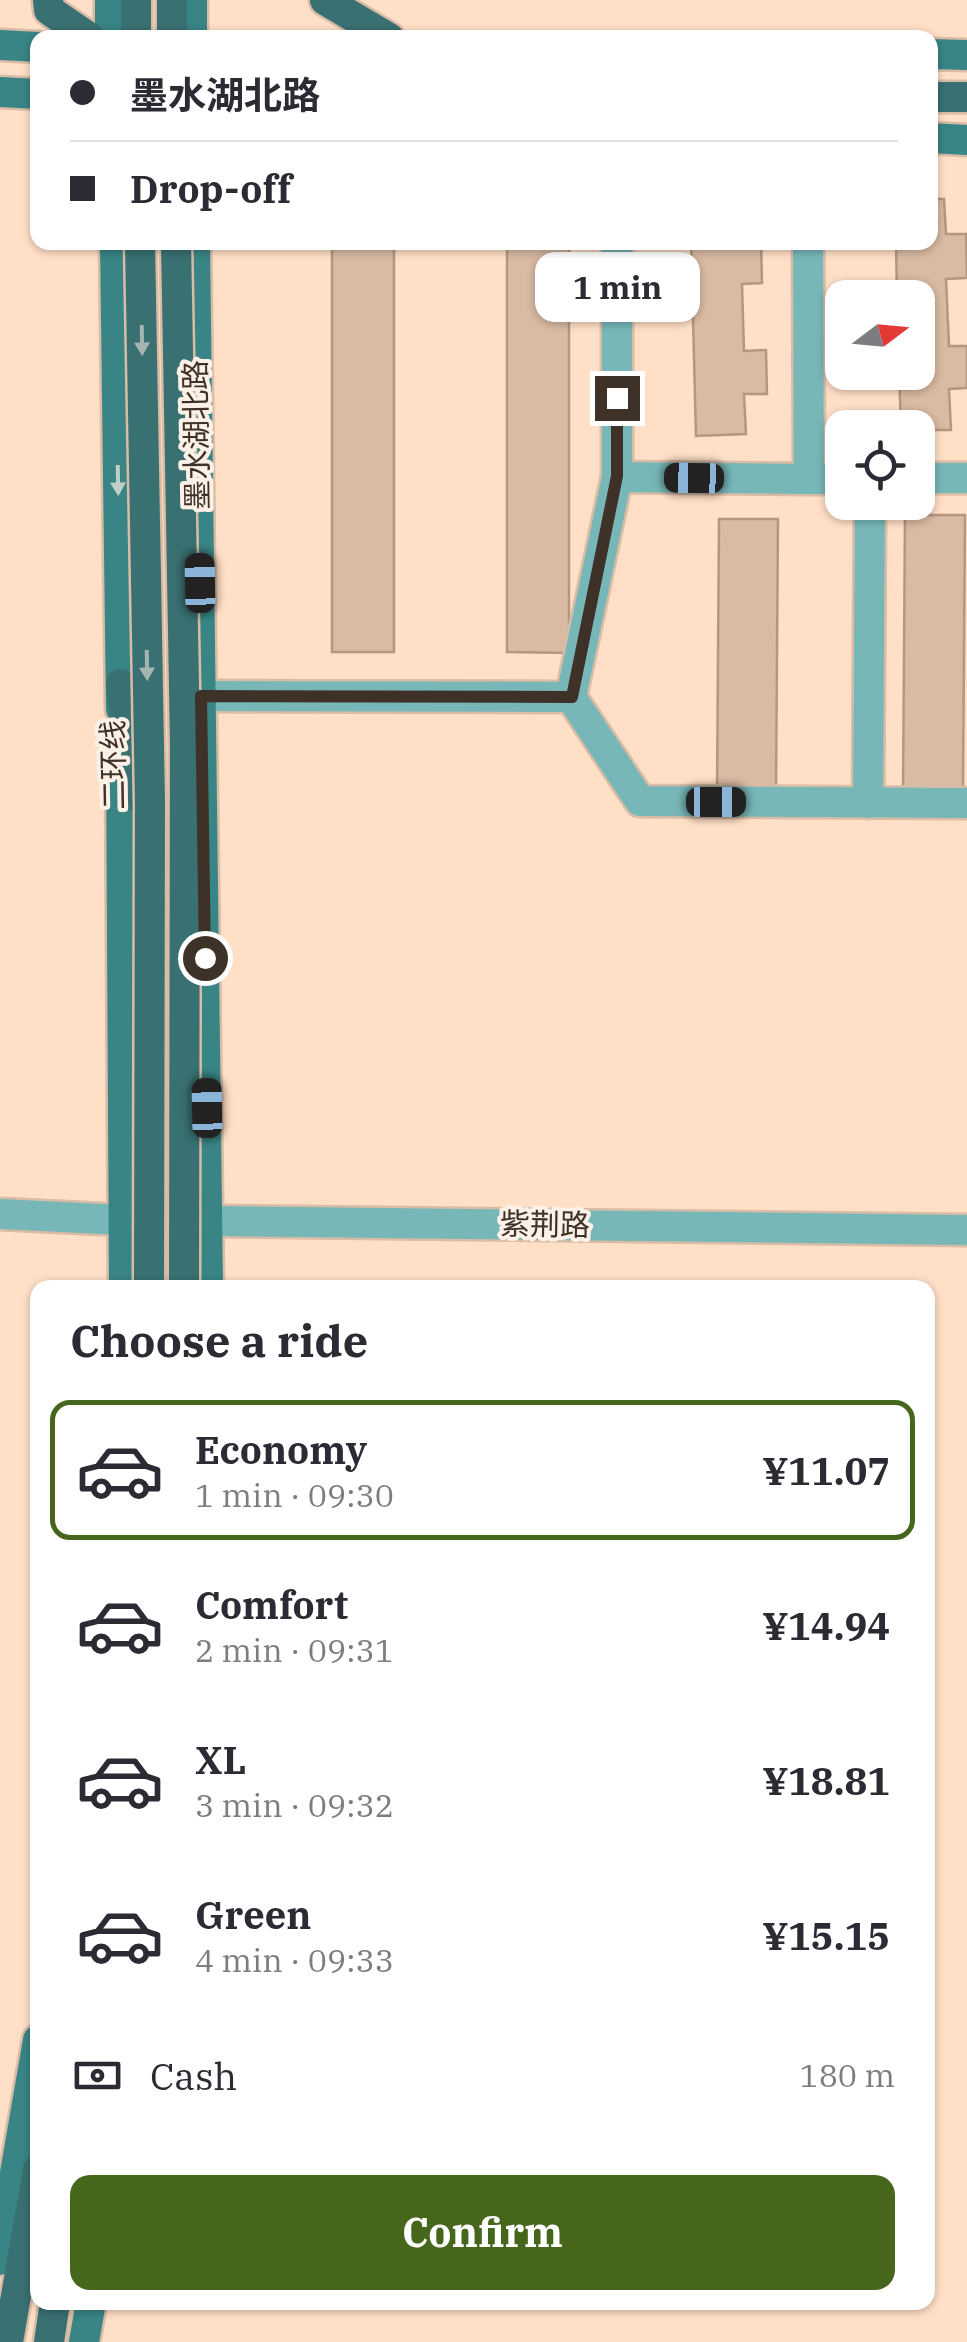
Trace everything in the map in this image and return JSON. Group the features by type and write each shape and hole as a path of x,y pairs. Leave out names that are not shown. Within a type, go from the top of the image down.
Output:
{"highway":[{"path":"48,0 50,10 79,30"},
{"path":"136,0 136,30"},
{"path":"172,0 172,30"},
{"path":"325,0 376,30"},
{"name":"二环线","path":"140,250 150,823 149,1280"},
{"path":"176,250 185,742 184,1280"},
{"path":"121,684 134,796 136,1280"},
{"path":"8,2342 30,2215"},
{"path":"48,2342 54,2310"}],"main road":[{"path":"110,0 110,30"},
{"path":"192,0 192,30"},
{"path":"0,45 30,47"},
{"path":"938,54 967,56"},
{"path":"0,92 30,94"},
{"path":"938,138 967,140"},
{"path":"114,250 124,1280"},
{"name":"墨水湖北路","path":"195,250 208,1280"},
{"path":"0,2260 30,2086"},
{"path":"84,2342 89,2310"}],"street":[{"path":"617,250 617,476 572,697 640,801 967,803"},
{"path":"808,250 810,480"},
{"path":"617,476 825,480"},
{"path":"935,478 967,478"},
{"path":"868,802 870,520"},
{"path":"201,696 572,697"},
{"name":"紫荆路","path":"0,1214 124,1220 967,1230"}],"building":[{"path":"938,199 944,199 946,234 966,234 967,278 946,279 949,346 967,346 967,388 949,389 951,430 935,430 935,410 900,410 900,390 935,390 935,280 897,280 896,250 938,250"},
{"path":"332,250 394,250 394,652 332,652"},
{"path":"507,250 569,250 569,653 507,652"},
{"path":"691,250 761,250 762,283 742,284 744,351 766,350 767,394 744,394 746,434 696,436"},
{"path":"965,515 963,791 903,791 905,520"},
{"path":"719,519 778,519 776,795 717,795"}],"route":[{"path":"205,958 201,696 572,697 617,476 617,398"}]}
